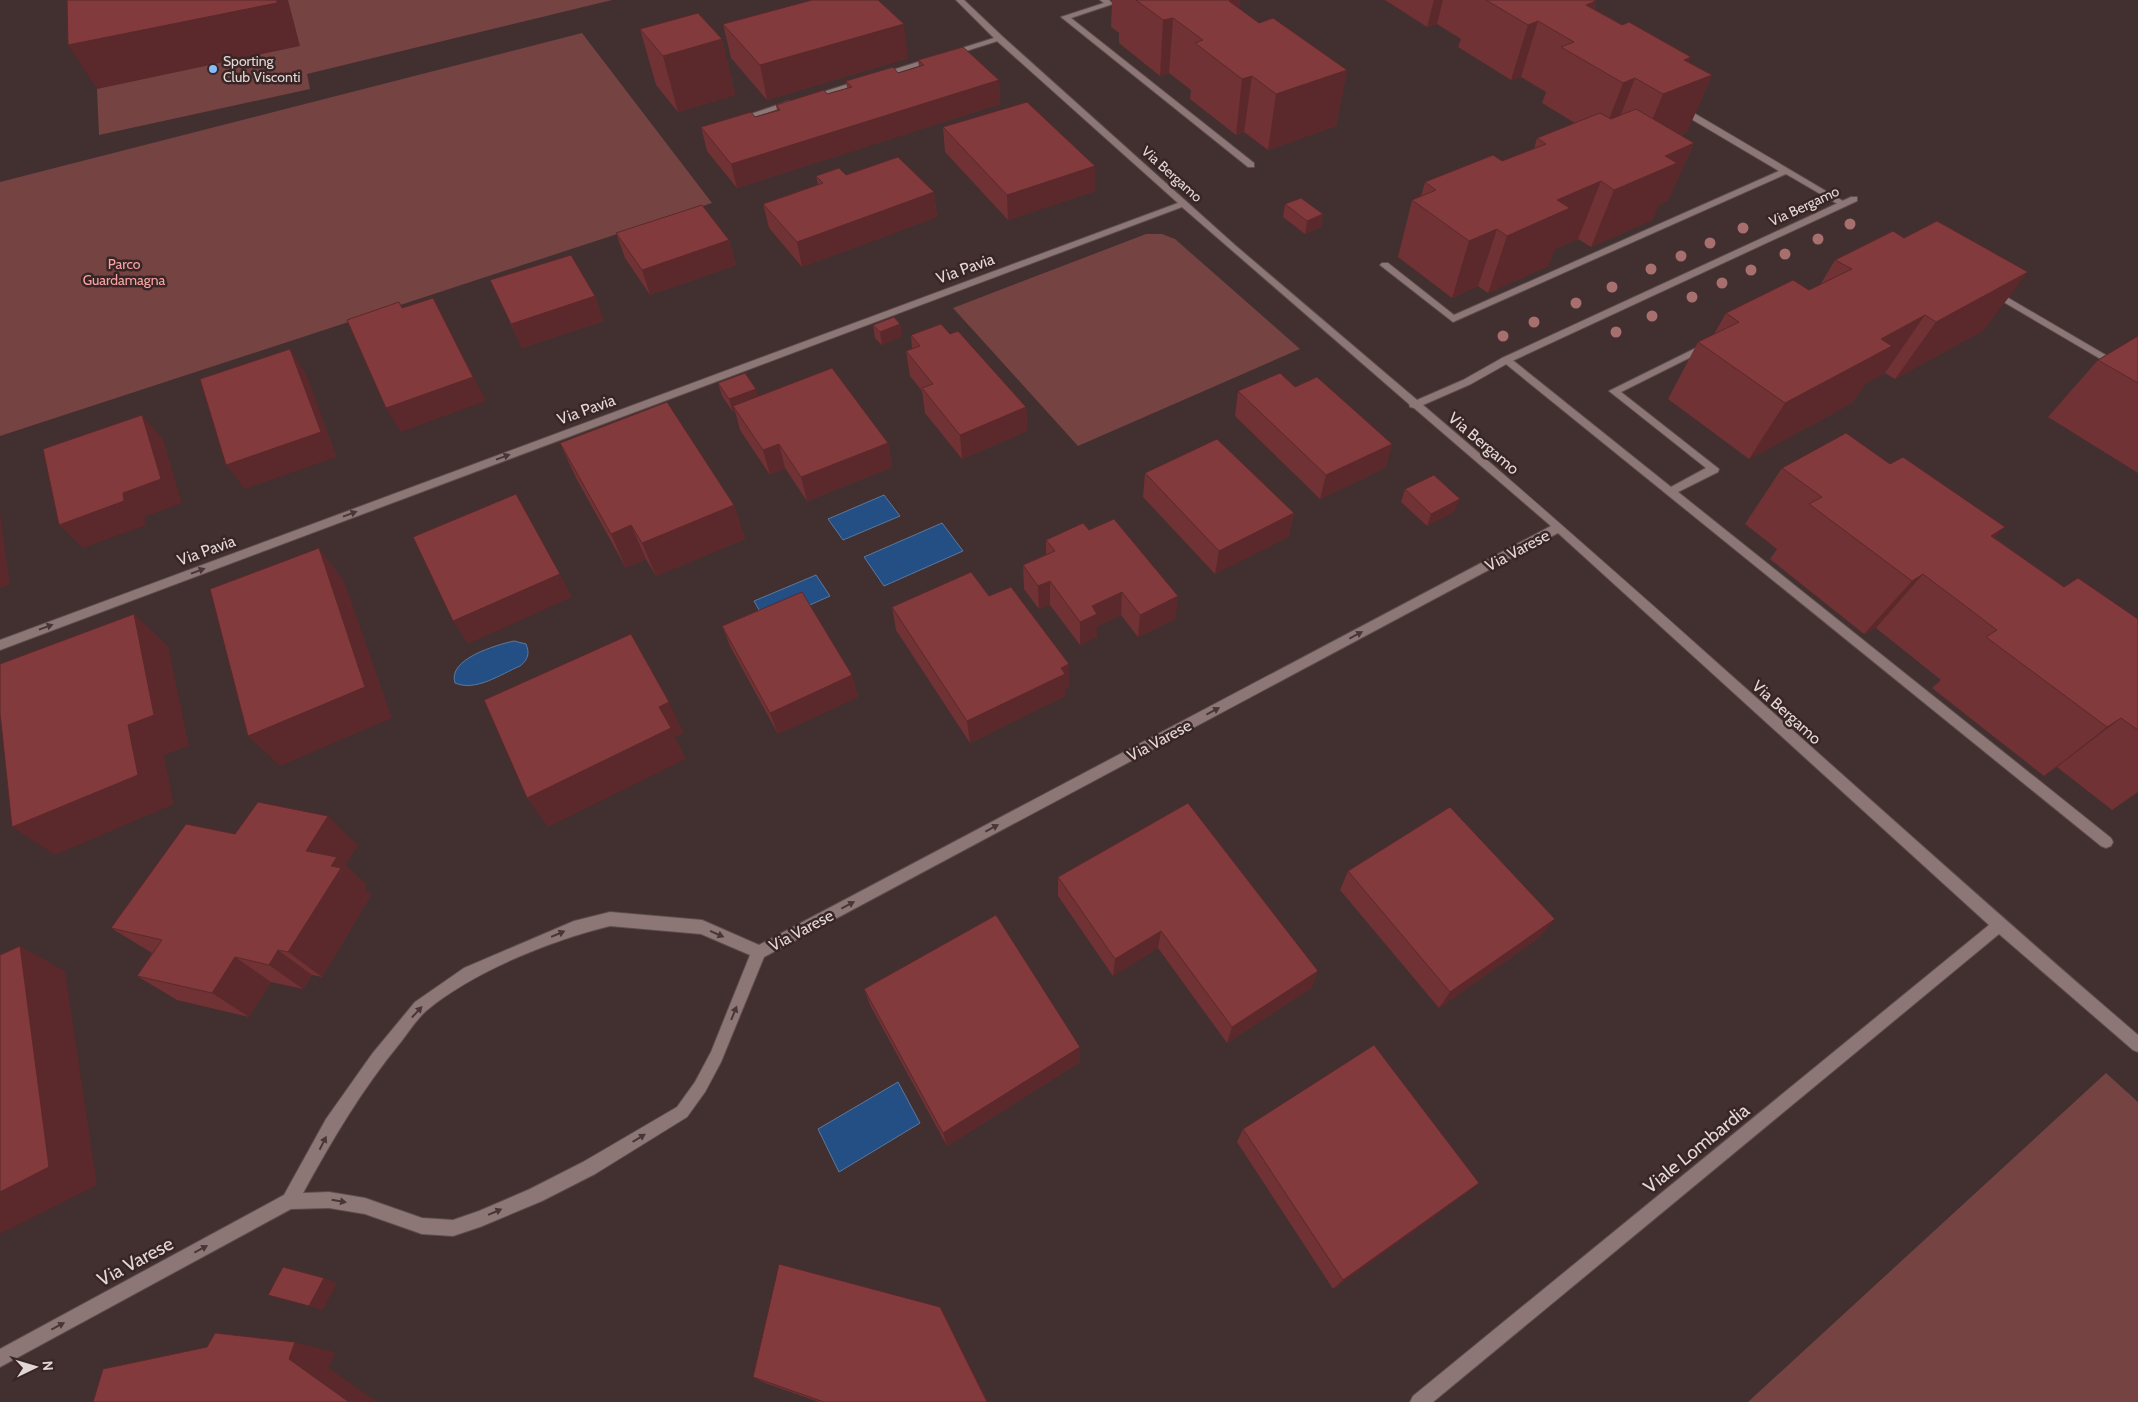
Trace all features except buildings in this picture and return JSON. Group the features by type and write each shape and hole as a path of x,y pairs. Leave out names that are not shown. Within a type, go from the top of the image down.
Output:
{"street":[{"name":"Via Bergamo","path":"960,0 1000,40 1183,204 1414,405 1559,527 1999,925 2138,1045"},
{"path":"1104,0 1110,4 1065,18 1251,165"},
{"path":"724,124 1000,40"},
{"path":"1674,106 1844,204"},
{"path":"1385,265 1454,319 1786,171"},
{"name":"Via Bergamo","path":"1414,405 1467,382 1506,360 1854,199"},
{"name":"Via Pavia","path":"0,644 1183,204"},
{"path":"1983,286 2138,378"},
{"path":"1670,492 1714,468 1614,391 1720,340"},
{"path":"1506,360 2106,842"},
{"name":"Via Varese","path":"759,952 1559,527"},
{"path":"610,919 702,927 759,952 716,1057 700,1087 682,1112 589,1168 536,1195 480,1219 453,1228 422,1226 366,1206 329,1200 290,1201 332,1125 377,1058 420,1007 469,973 574,928 610,919"},
{"name":"Viale Lombardia","path":"1419,1402 1999,925"},
{"name":"Via Varese","path":"0,1358 290,1201"}],"green space":[{"name":"Sporting Club Visconti","path":"93,0 612,0 307,74 310,89 99,135"},
{"name":"Parco Guardamagna","path":"582,33 712,203 0,436 0,182"},
{"path":"1146,234 1162,234 1175,239 1300,349 1078,446 953,308"},
{"path":"2106,1073 2138,1102 2138,1402 1748,1402"}],"water":[{"path":"884,495 900,516 843,540 828,519"},
{"path":"942,523 963,551 884,586 864,557"},
{"path":"816,575 830,596 767,624 754,601"},
{"path":"514,641 526,644 527,647 528,656 520,666 480,684 463,685 455,683 454,674 465,660 485,650"},
{"path":"898,1082 920,1123 839,1172 818,1129"}],"place":[{"name":"Sporting Club Visconti","path":"213,69"}]}
